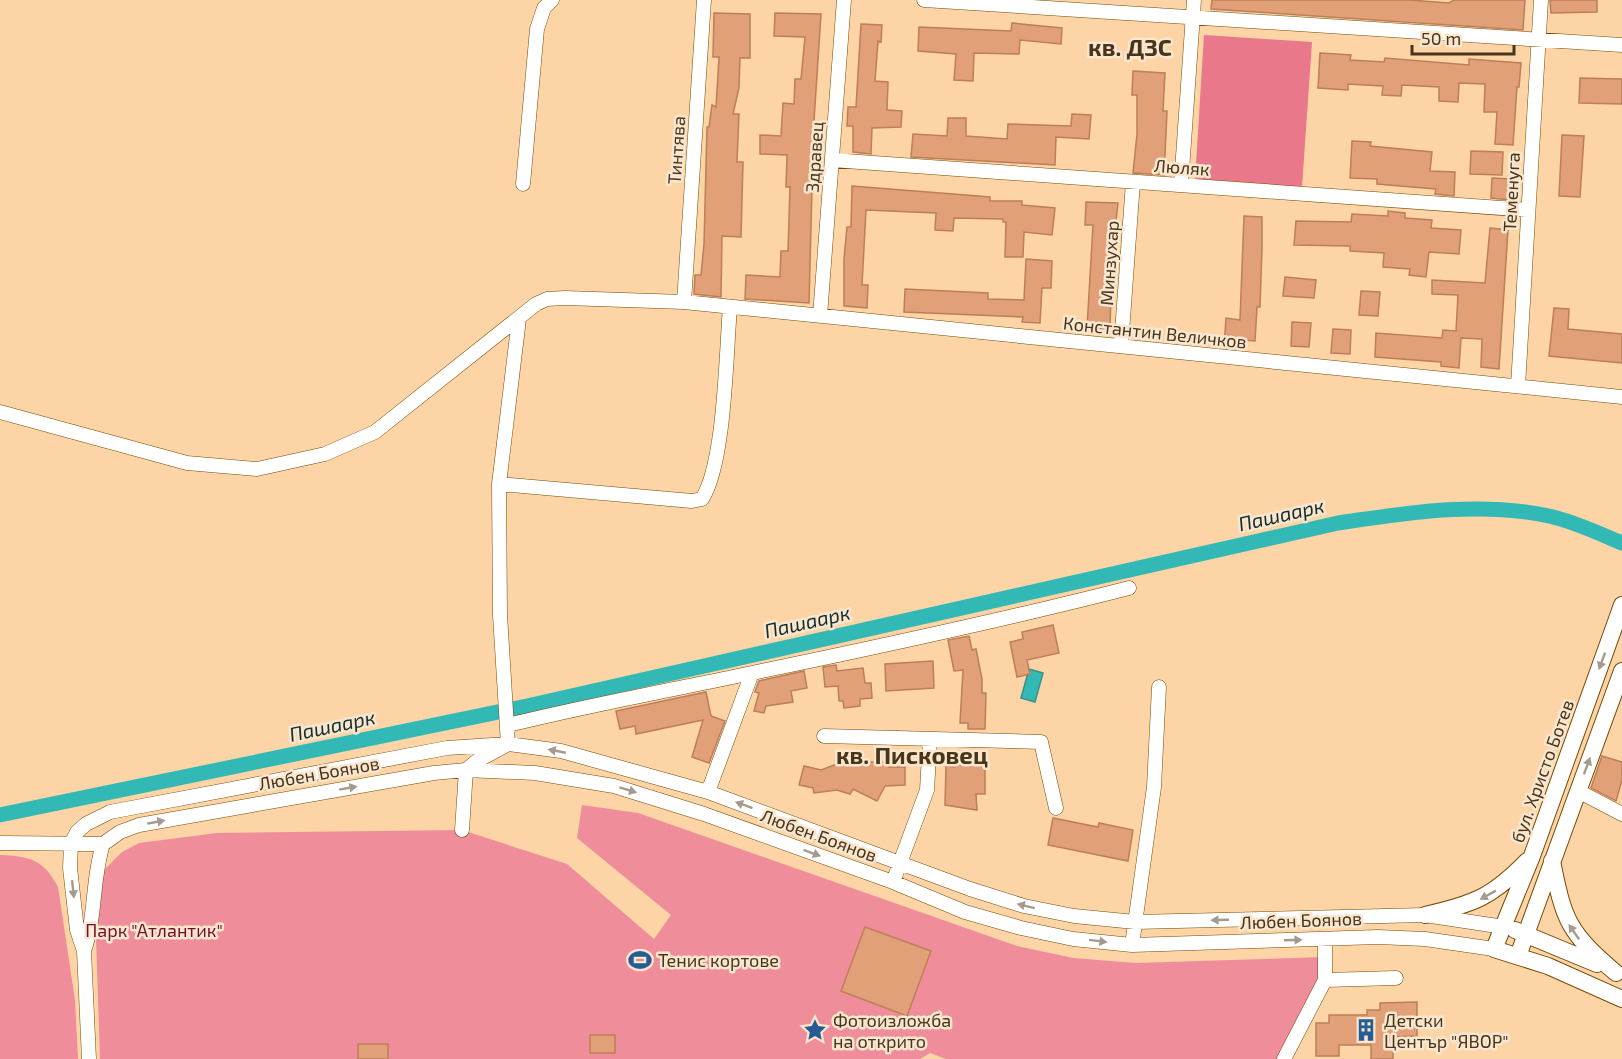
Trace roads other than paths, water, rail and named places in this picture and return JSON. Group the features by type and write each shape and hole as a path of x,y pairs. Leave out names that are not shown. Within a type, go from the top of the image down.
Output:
{"main road":[{"name":"бул. Христо Ботев","path":"1494,949 1532,856 1622,605"},
{"path":"1518,956 1578,791 1618,695 1622,671"},
{"path":"1425,915 1456,908 1496,890 1532,856"},
{"path":"1552,860 1568,922 1584,946 1619,974"},
{"name":"Любен Боянов","path":"1504,927 1527,933 1619,974"},
{"name":"Любен Боянов","path":"1494,949 1559,970 1622,999"}],"street":[{"path":"523,184 537,29 544,8 552,0"},
{"name":"Тинтява","path":"684,302 704,0"},
{"name":"Здравец","path":"820,316 844,0"},
{"path":"924,0 1622,45"},
{"path":"1181,185 1194,0"},
{"name":"Теменуга","path":"1518,386 1541,0"},
{"name":"Люляк","path":"832,159 1528,210"},
{"name":"Минзухар","path":"1122,346 1133,182"},
{"name":"Константин Величков","path":"0,412 187,463 257,468 325,454 375,432 536,304 547,299 684,302 1622,397"},
{"path":"499,484 692,501 702,499 710,486 717,452 730,307"},
{"path":"462,830 466,770 477,761 508,744 500,615 499,484 519,319"},
{"path":"508,723 752,673 1062,605 1129,588"},
{"path":"708,792 752,673"},
{"path":"1132,945 1154,787 1159,687"},
{"path":"824,736 1041,742 1056,808"},
{"path":"893,882 927,790 930,739"},
{"name":"Любен Боянов","path":"74,838 97,816 110,812 447,748 508,744 561,751 708,792 900,861 970,889 1024,906 1074,916 1135,922 1425,915 1504,927"},
{"name":"Любен Боянов","path":"103,844 120,832 139,825 376,783 466,770 535,773 614,786 704,814 893,882 964,912 1021,928 1073,939 1132,945 1325,939 1425,939 1494,949"},
{"path":"1578,791 1622,814"},
{"path":"74,838 70,868 77,930 84,951 89,1059"},
{"path":"0,843 74,838 103,844 97,865 90,935 84,951"},
{"path":"1284,1059 1325,980 1325,939"},
{"path":"1325,980 1396,978"}],"water":[{"path":"1029,669 1043,673 1035,702 1021,698"}],"waterway":[{"name":"Пашаарк","path":"0,815 527,706 1338,523 1443,510 1496,509 1558,518 1622,543"}],"place":[{"name":"Тенис кортове","path":"640,960"},
{"name":"Фотоизложба на открито","path":"815,1030"},
{"name":"Детски Център \"ЯВОР\"","path":"1366,1030"}],"district":[{"name":"кв. ДЗС","path":"1130,46"},
{"name":"кв. Писковец","path":"912,754"}],"park label":[{"name":"Парк \"Атлантик\"","path":"154,930"}]}
